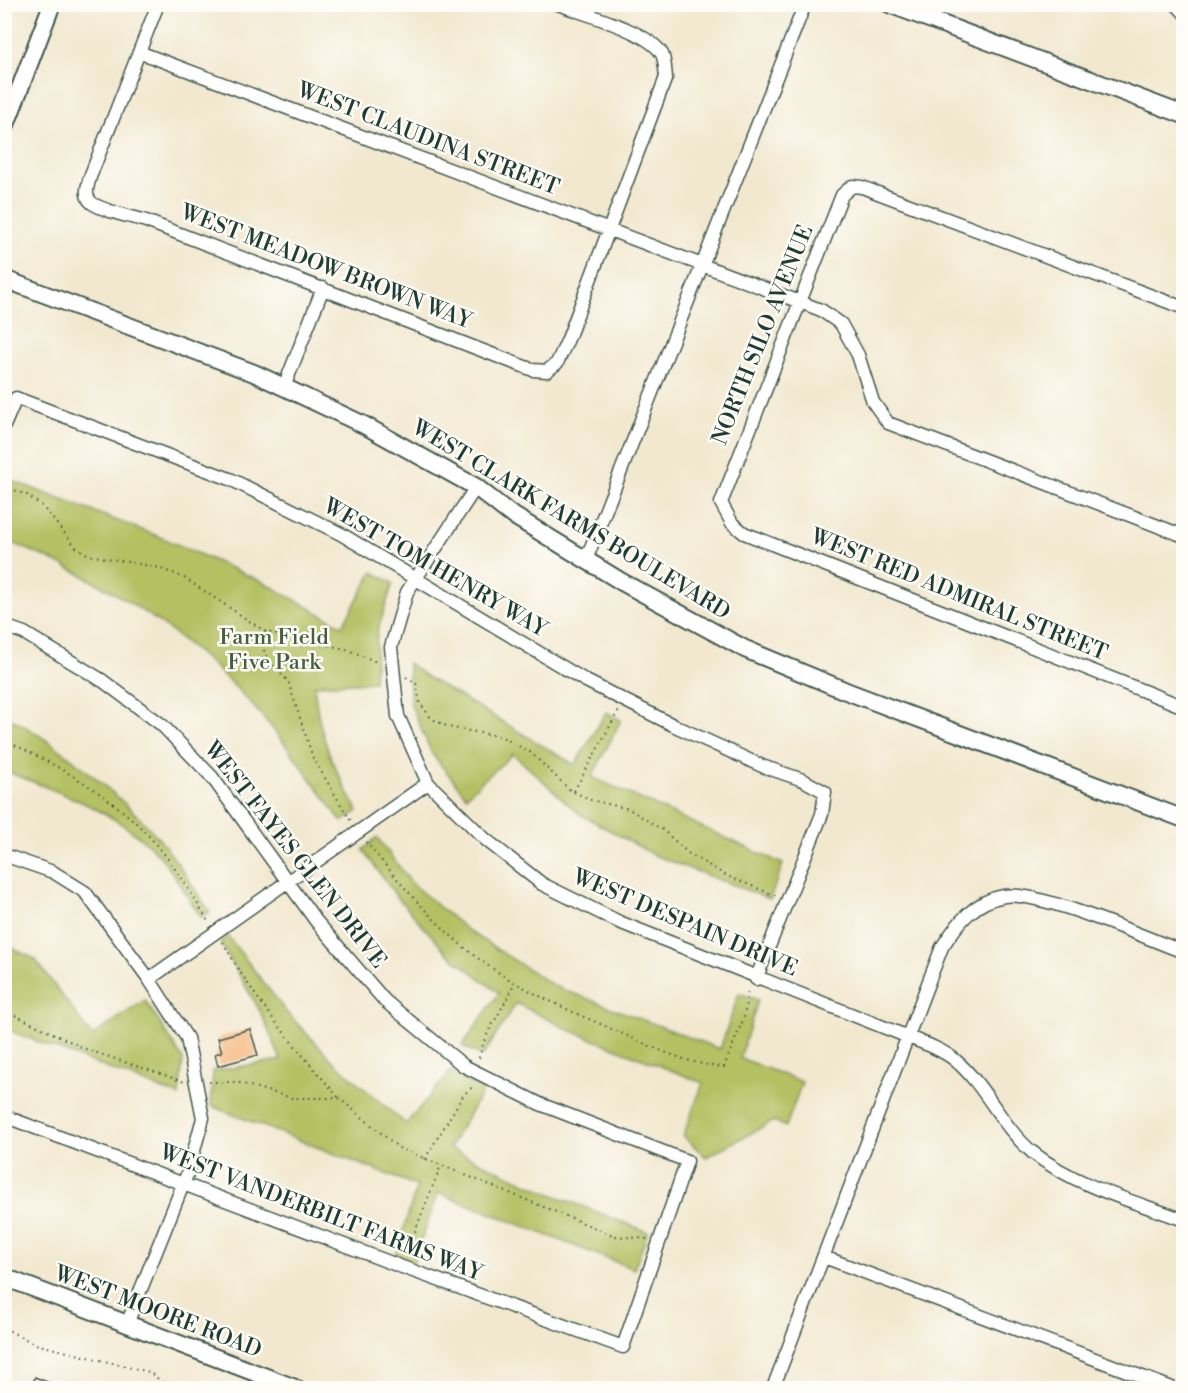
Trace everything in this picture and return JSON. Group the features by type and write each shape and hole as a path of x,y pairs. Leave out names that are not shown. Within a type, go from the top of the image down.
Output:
{"street":[{"path":"4,130 52,4"},
{"path":"140,52 158,4"},
{"path":"558,4 641,36 656,45 663,56 666,77 610,230"},
{"path":"586,560 805,4"},
{"path":"889,4 1184,115"},
{"name":"WEST MEADOW BROWN WAY","path":"140,52 86,190 90,201 101,208 146,221 533,370 547,371 557,363 610,230"},
{"name":"WEST CLAUDINA STREET","path":"140,52 821,310 841,324 858,355 873,402 888,423 1184,536"},
{"name":"NORTH SILO AVENUE","path":"724,514 721,503 723,492 842,195 852,186 862,187 1184,308"},
{"name":"WEST CLARK FARMS BOULEVARD","path":"4,279 284,387 423,455 476,487 509,513 586,560 745,649 846,691 1184,819"},
{"path":"284,387 323,288"},
{"name":"WEST TOM HENRY WAY","path":"4,426 16,398 230,479 341,534 417,577 586,681 693,734 762,766 803,780 825,792 822,814 753,977"},
{"name":"WEST DESPAIN DRIVE","path":"476,487 407,592 391,647 398,716 428,783 485,838 542,884 619,922 908,1037 954,1059 973,1078 1003,1120 1031,1150 1062,1172 1184,1220"},
{"name":"WEST RED ADMIRAL STREET","path":"724,514 744,533 1184,707"},
{"name":"WEST FAYES GLEN DRIVE","path":"4,626 24,633 103,681 162,725 212,777 316,921 385,1001 464,1066 540,1104 687,1161 660,1240"},
{"path":"149,979 428,783"},
{"path":"4,855 53,872 85,892 149,979 188,1038 203,1118 184,1184 127,1324"},
{"path":"773,1389 942,947 959,921 979,905 1004,896 1034,897 1184,952"},
{"name":"WEST VANDERBILT FARMS WAY","path":"4,1116 402,1267 623,1347 660,1240"},
{"path":"824,1257 1172,1389"},
{"name":"WEST MOORE ROAD","path":"4,1277 295,1389"}],"lane":[{"path":"1172,4 1184,17"}],"path":[{"path":"266,632 264,652 270,663 288,681 313,758 357,832 426,912 466,950 514,982 573,1012 634,1039 707,1066 724,1067 744,1018 753,977"},
{"path":"574,791 624,700"},
{"path":"4,740 66,771 114,806 154,842 192,894 214,933 296,1048 339,1098 399,1148 615,1236 660,1240"},
{"path":"425,1159 464,1094 485,1076 478,1063 483,1038 508,999 514,982"},
{"path":"4,1010 88,1050 181,1082 236,1082 292,1098 339,1098"},
{"path":"402,1267 441,1165"},
{"path":"4,1328 35,1344 149,1372 170,1389"}],"green space":[{"name":"Farm Field Five Park","path":"5,478 160,537 265,583 342,626 373,572 393,583 377,633 374,682 314,685 319,721 328,751 358,811 342,822 262,716 235,686 176,635 111,591 77,572 5,540"},
{"path":"408,663 427,677 575,765 606,712 621,720 592,777 783,864 770,899 656,856 578,813 513,754 466,796 432,754 411,705"},
{"path":"5,716 23,725 63,752 139,818 162,842 210,912 201,917 163,860 141,838 123,825 85,804 5,771"},
{"path":"377,837 412,884 467,930 554,986 720,1049 739,993 758,1000 740,1058 802,1082 786,1127 774,1121 706,1157 683,1136 703,1083 567,1029 516,1003 483,1056 462,1046 499,993 447,953 397,897 363,850"},
{"path":"227,935 287,1013 336,1064 406,1124 451,1071 483,1091 449,1148 546,1192 648,1232 634,1269 438,1193 413,1263 395,1256 417,1186 211,1106 213,1071 281,1060 260,1011 220,942"},
{"path":"4,944 35,959 92,1036 145,1000 183,1059 179,1096 5,1029"}],"building":[{"path":"250,1029 258,1055 218,1066 215,1054 222,1052 218,1038"},
{"path":"35,1377 62,1388 62,1389 31,1389"}]}
